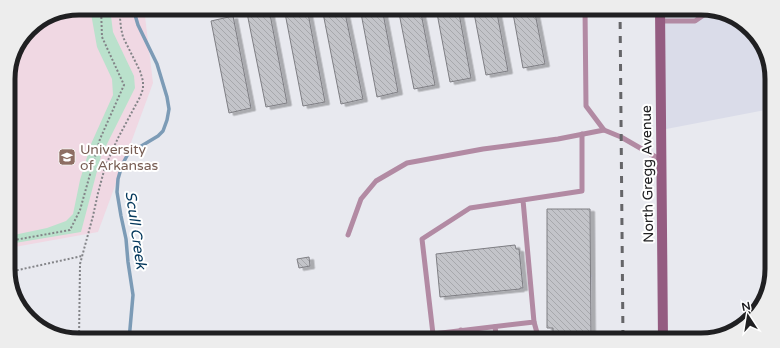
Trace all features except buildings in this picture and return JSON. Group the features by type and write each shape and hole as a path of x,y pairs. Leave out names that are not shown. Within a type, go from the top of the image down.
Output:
{"main road":[{"name":"North Gregg Avenue","path":"660,15 663,333"}],"lane":[{"path":"585,15 586,106 604,130 621,137 661,160"},
{"path":"660,21 695,21 703,15"},
{"path":"348,235 361,199 376,181 407,163 483,149 558,139 604,130"},
{"path":"433,333 422,239 470,208 582,191 582,134"},
{"path":"523,200 534,322 537,333"},
{"path":"440,333 534,322"},
{"path":"495,327 496,333"}],"path":[{"path":"15,240 70,230 80,210 100,139 124,85 102,37 101,15"},
{"path":"79,333 80,264 105,167 143,88 143,81 140,71 123,37 120,15"},
{"path":"15,271 82,256"}],"shaded area":[{"name":"University of Arkansas","path":"79,15 145,15 153,83 98,232 15,247 15,74 17,62 28,40 37,31 58,18"},
{"path":"660,15 714,16 726,20 740,28 752,40 763,62 765,79 765,110 661,130"}],"green space":[{"path":"91,15 111,15 113,32 134,76 135,88 101,156 81,232 15,243 15,235 47,228 66,221 73,214 80,180 91,144 113,95 112,79 97,47"}],"waterway":[{"name":"Scull Creek","path":"130,333 133,295 126,239 117,192 118,179 122,165 128,154 158,136 163,131 169,109 157,64 138,25 135,15"}],"railway":[{"path":"620,15 623,333"}],"place":[{"name":"University of Arkansas","path":"67,157"}]}
